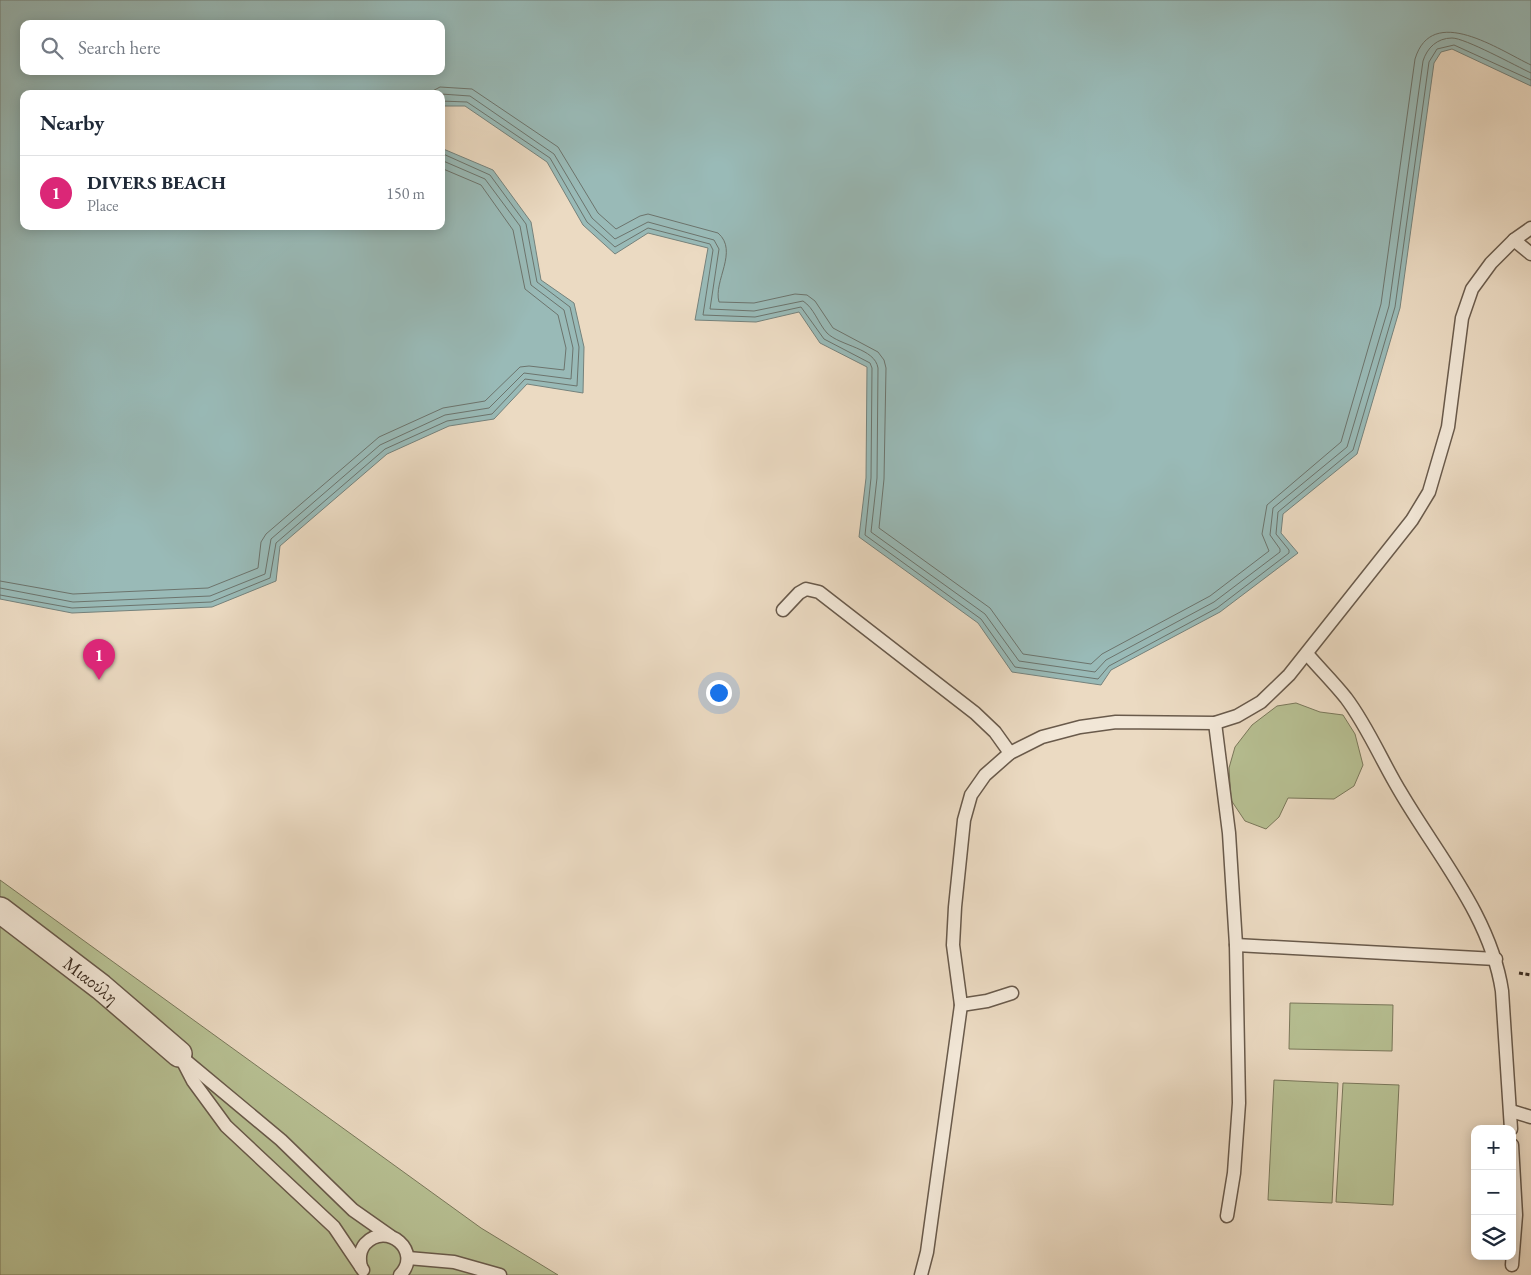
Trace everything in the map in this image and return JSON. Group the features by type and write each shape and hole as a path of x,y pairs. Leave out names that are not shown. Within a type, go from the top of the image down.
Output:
{"street":[{"name":"Μιαούλη","path":"0,910 101,987 179,1054"}],"lane":[{"path":"921,1275 927,1252 961,1005 953,945 964,820 971,795 985,775 1010,753 1042,737 1080,727 1116,722 1215,724 1237,716 1260,702 1308,655 1412,520 1429,492 1448,427 1462,318 1472,289 1491,263 1514,240 1531,228"},
{"path":"1514,240 1531,254"},
{"path":"783,610 799,593 806,589 819,592 975,713 995,732 1010,753"},
{"path":"1308,655 1346,698 1367,730 1400,792 1480,923 1496,959 1502,991 1511,1125"},
{"path":"1215,724 1229,833 1236,945 1239,1103 1234,1173 1227,1216"},
{"path":"1236,945 1496,959"},
{"path":"961,1005 987,1001 1012,993"},
{"path":"179,1054 281,1140 353,1210 402,1244 408,1258 400,1275"},
{"path":"179,1054 193,1081 226,1126 334,1226 365,1273"},
{"path":"1510,1111 1531,1117"},
{"path":"1512,1265 1516,1215 1513,1170"},
{"path":"365,1273 360,1255 363,1247 374,1237 390,1236"},
{"path":"408,1258 454,1262 500,1275"}],"green space":[{"path":"1296,703 1320,712 1343,715 1355,734 1363,765 1354,786 1334,799 1288,798 1279,817 1266,829 1245,821 1231,800 1229,768 1235,747 1252,725 1277,706"},
{"path":"0,880 481,1228 558,1275 0,1275"},
{"path":"1290,1003 1393,1005 1392,1051 1289,1049"},
{"path":"1274,1080 1338,1083 1332,1203 1268,1200"},
{"path":"1343,1083 1399,1085 1393,1205 1336,1202"}],"water":[{"path":"0,0 1531,0 1531,86 1452,49 1441,52 1434,63 1400,308 1357,454 1283,514 1281,533 1298,553 1220,612 1111,670 1101,685 1012,672 978,623 859,537 866,478 867,367 820,343 799,312 756,322 695,320 708,248 648,233 615,254 583,225 547,162 465,106 445,106 445,90 20,90 20,230 445,230 445,150 493,170 531,222 541,280 574,303 584,347 583,393 527,384 494,419 449,426 387,454 280,546 276,581 212,607 72,613 0,599"}],"place":[{"name":"DIVERS BEACH","path":"99,680"}]}
